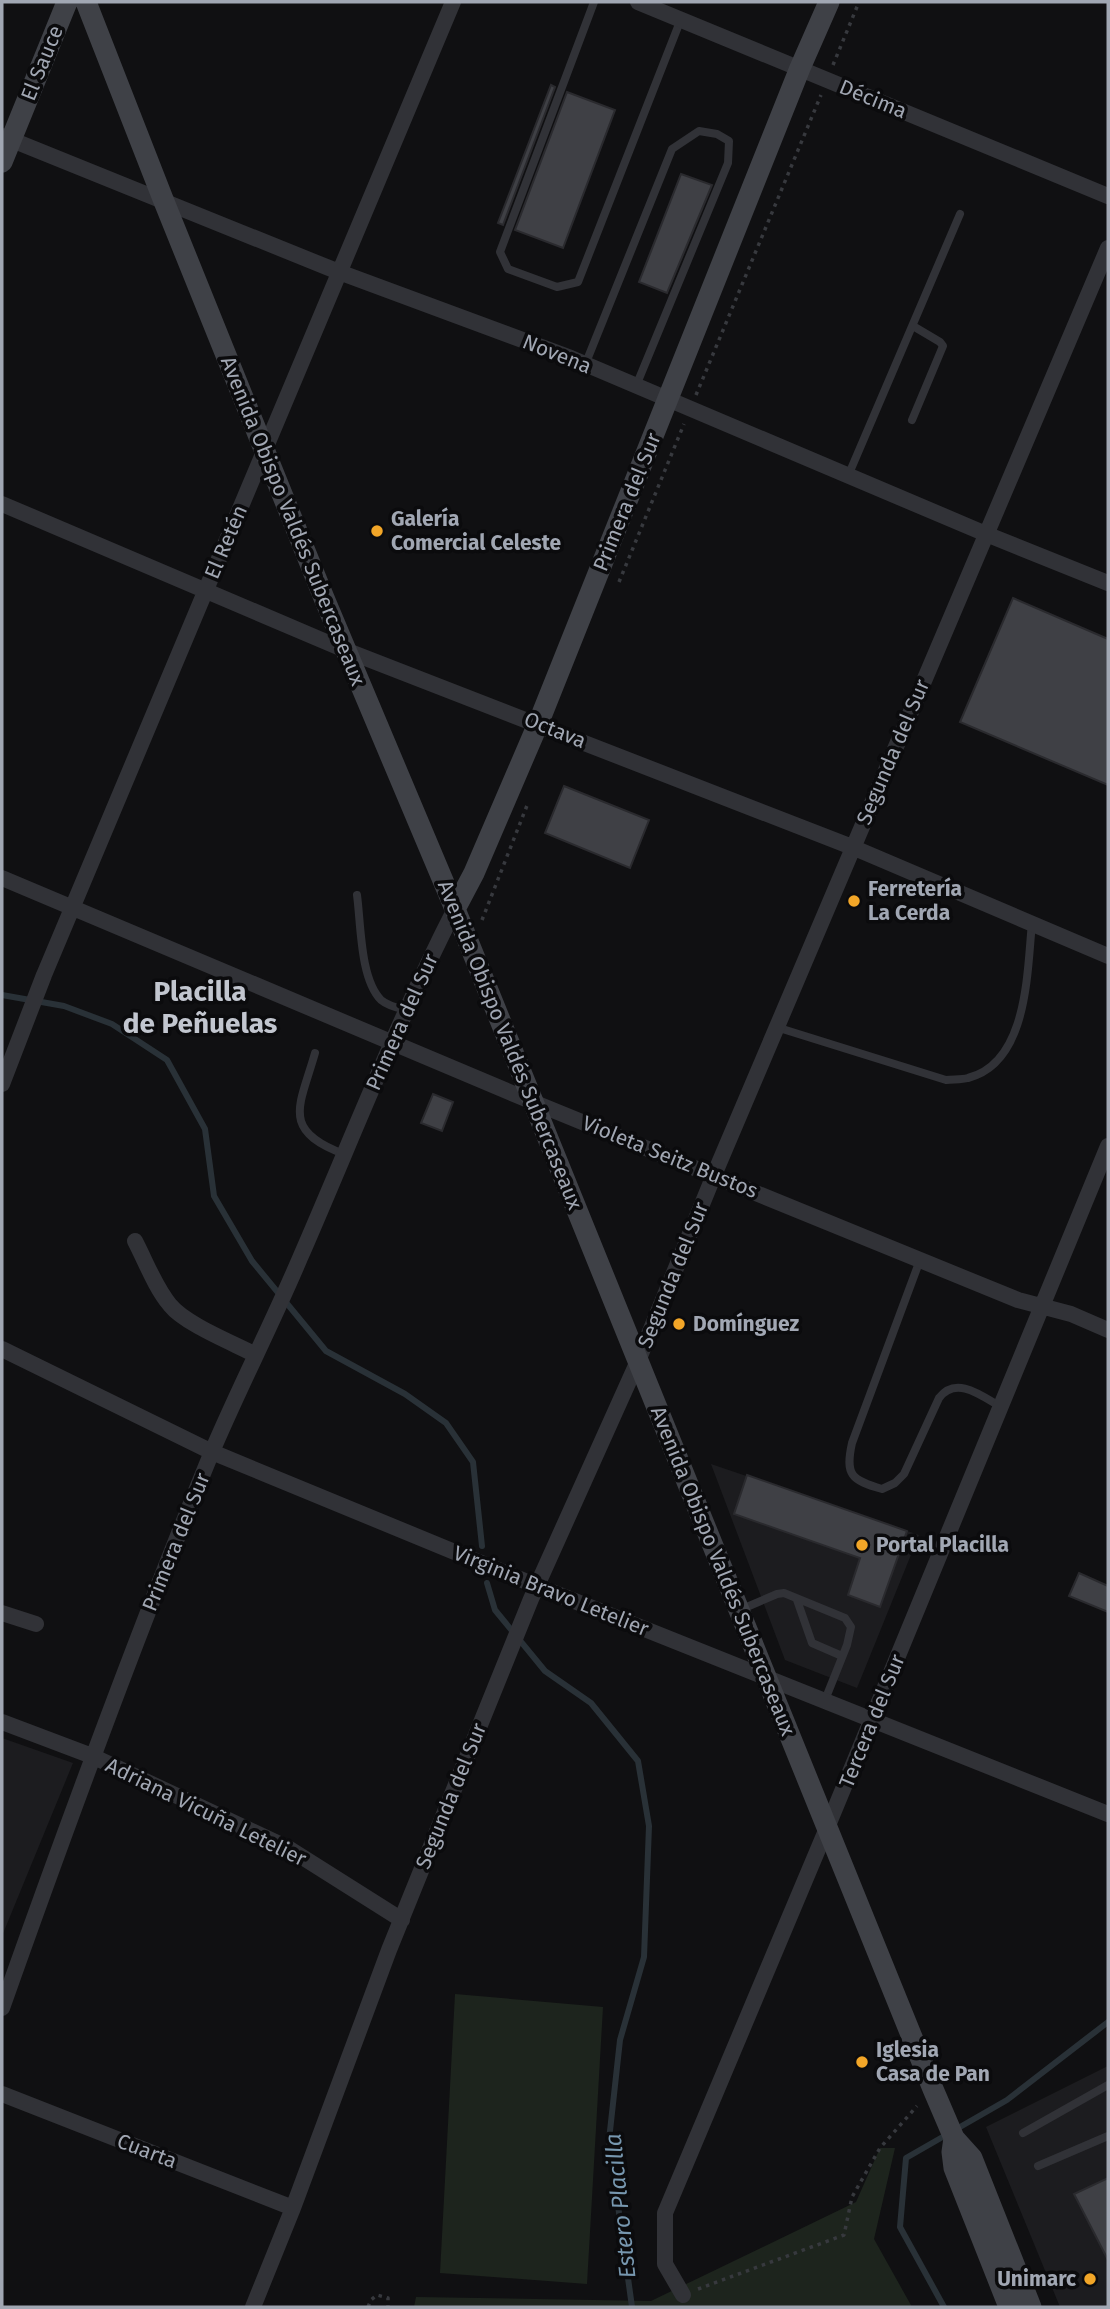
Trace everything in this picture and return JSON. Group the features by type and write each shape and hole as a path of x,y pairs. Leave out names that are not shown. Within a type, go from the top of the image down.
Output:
{"main road":[{"name":"El Sauce","path":"2,162 6,138 67,2"},
{"name":"Avenida Obispo Valdés Subercaseaux","path":"86,2 345,650 471,947 954,2138"},
{"name":"Primera del Sur","path":"455,909 474,873 538,724 800,68 829,2"},
{"path":"954,2138 954,2168 1009,2307"},
{"path":"954,2138 972,2158 1031,2307"}],"street":[{"name":"El Retén","path":"2,1084 44,975 453,2"},
{"name":"Décima","path":"638,2 1108,196"},
{"name":"Novena","path":"6,138 340,272 585,365 1108,583"},
{"name":"Segunda del Sur","path":"253,2307 402,1920 534,1592 638,1361 852,847 1108,248"},
{"name":"Octava","path":"2,504 345,650 852,847 1108,956"},
{"name":"Violeta Seitz Bustos","path":"2,878 533,1102 1018,1300 1071,1314 1108,1329"},
{"name":"Primera del Sur","path":"2,2008 92,1756 212,1452 299,1262 406,1010 455,909"},
{"name":"Tercera del Sur","path":"683,2295 664,2264 665,2213 827,1829 1108,1146"},
{"path":"135,1241 170,1306 182,1316 256,1355"},
{"name":"Virginia Bravo Letelier","path":"2,1349 212,1452 534,1592 766,1676 1108,1814"},
{"path":"2,1613 36,1625"},
{"name":"Adriana Vicuña Letelier","path":"2,1722 92,1756 288,1848 402,1920"},
{"name":"Cuarta","path":"2,2094 293,2208"}],"lane":[{"path":"594,2 500,252 508,269 557,287 578,282 681,19"},
{"path":"585,365 672,149 699,131 717,134 729,141 728,163 636,386"},
{"path":"848,476 960,214"},
{"path":"912,420 943,350 940,342 913,326"},
{"path":"358,895 366,969 373,991 384,1003 406,1010"},
{"path":"776,1027 946,1080 966,1079 997,1060 1011,1040 1022,1016 1032,923"},
{"path":"315,1053 299,1112 301,1123 306,1132 330,1149 344,1154"},
{"path":"920,1260 852,1443 849,1471 855,1479 882,1489 895,1483 904,1474 939,1398 953,1386 1001,1407"},
{"path":"739,1611 784,1593 845,1618 851,1627 825,1700"},
{"path":"797,1600 812,1643 842,1656"},
{"path":"1023,2133 1108,2085"},
{"path":"1038,2166 1108,2136"}],"path":[{"path":"616,590 859,2"},
{"path":"471,947 532,795"},
{"path":"683,2295 844,2235 852,2197 880,2148 933,2089"},
{"path":"368,2307 377,2295 388,2298 388,2307"}],"shaded area":[{"path":"711,1464 919,1535 857,1688 785,1660"},
{"path":"2,1738 73,1763 2,1936"},
{"path":"455,1994 603,2007 587,2284 440,2273"},
{"path":"1108,2066 1108,2307 1060,2307 986,2127"},
{"path":"880,2148 895,2148 874,2239 912,2307 414,2307 416,2297 651,2301 856,2202"}],"building":[{"path":"551,85 555,87 503,225 498,223"},
{"path":"567,92 615,110 563,248 515,230"},
{"path":"681,174 712,185 667,293 639,282"},
{"path":"1013,598 1108,639 1108,785 960,722"},
{"path":"564,786 649,820 630,868 545,833"},
{"path":"433,1094 453,1102 442,1131 421,1123"},
{"name":"Portal Placilla","path":"747,1475 907,1531 880,1607 848,1595 860,1558 734,1514"},
{"path":"1079,1573 1108,1586 1108,1612 1069,1596"},
{"path":"1108,2178 1108,2260 1074,2194"}],"waterway":[{"name":"Estero Placilla","path":"2,995 64,1006 112,1024 167,1060 205,1129 214,1196 252,1261 326,1351 405,1394 446,1423 473,1462 482,1546"},
{"name":"Estero Placilla","path":"487,1583 495,1610 545,1671 591,1703 638,1761 649,1826 644,1957 620,2040 609,2140 632,2307"},
{"path":"944,2307 900,2227 906,2158 1007,2100 1108,2022"}],"place":[{"name":"Galería Comercial Celeste","path":"377,531"},
{"name":"Ferretería La Cerda","path":"854,901"},
{"name":"Domínguez","path":"679,1324"},
{"name":"Portal Placilla","path":"862,1545"},
{"name":"Iglesia Casa de Pan","path":"862,2062"},
{"name":"Unimarc","path":"1090,2279"}],"district":[{"name":"Placilla de Peñuelas","path":"200,1007"}]}
